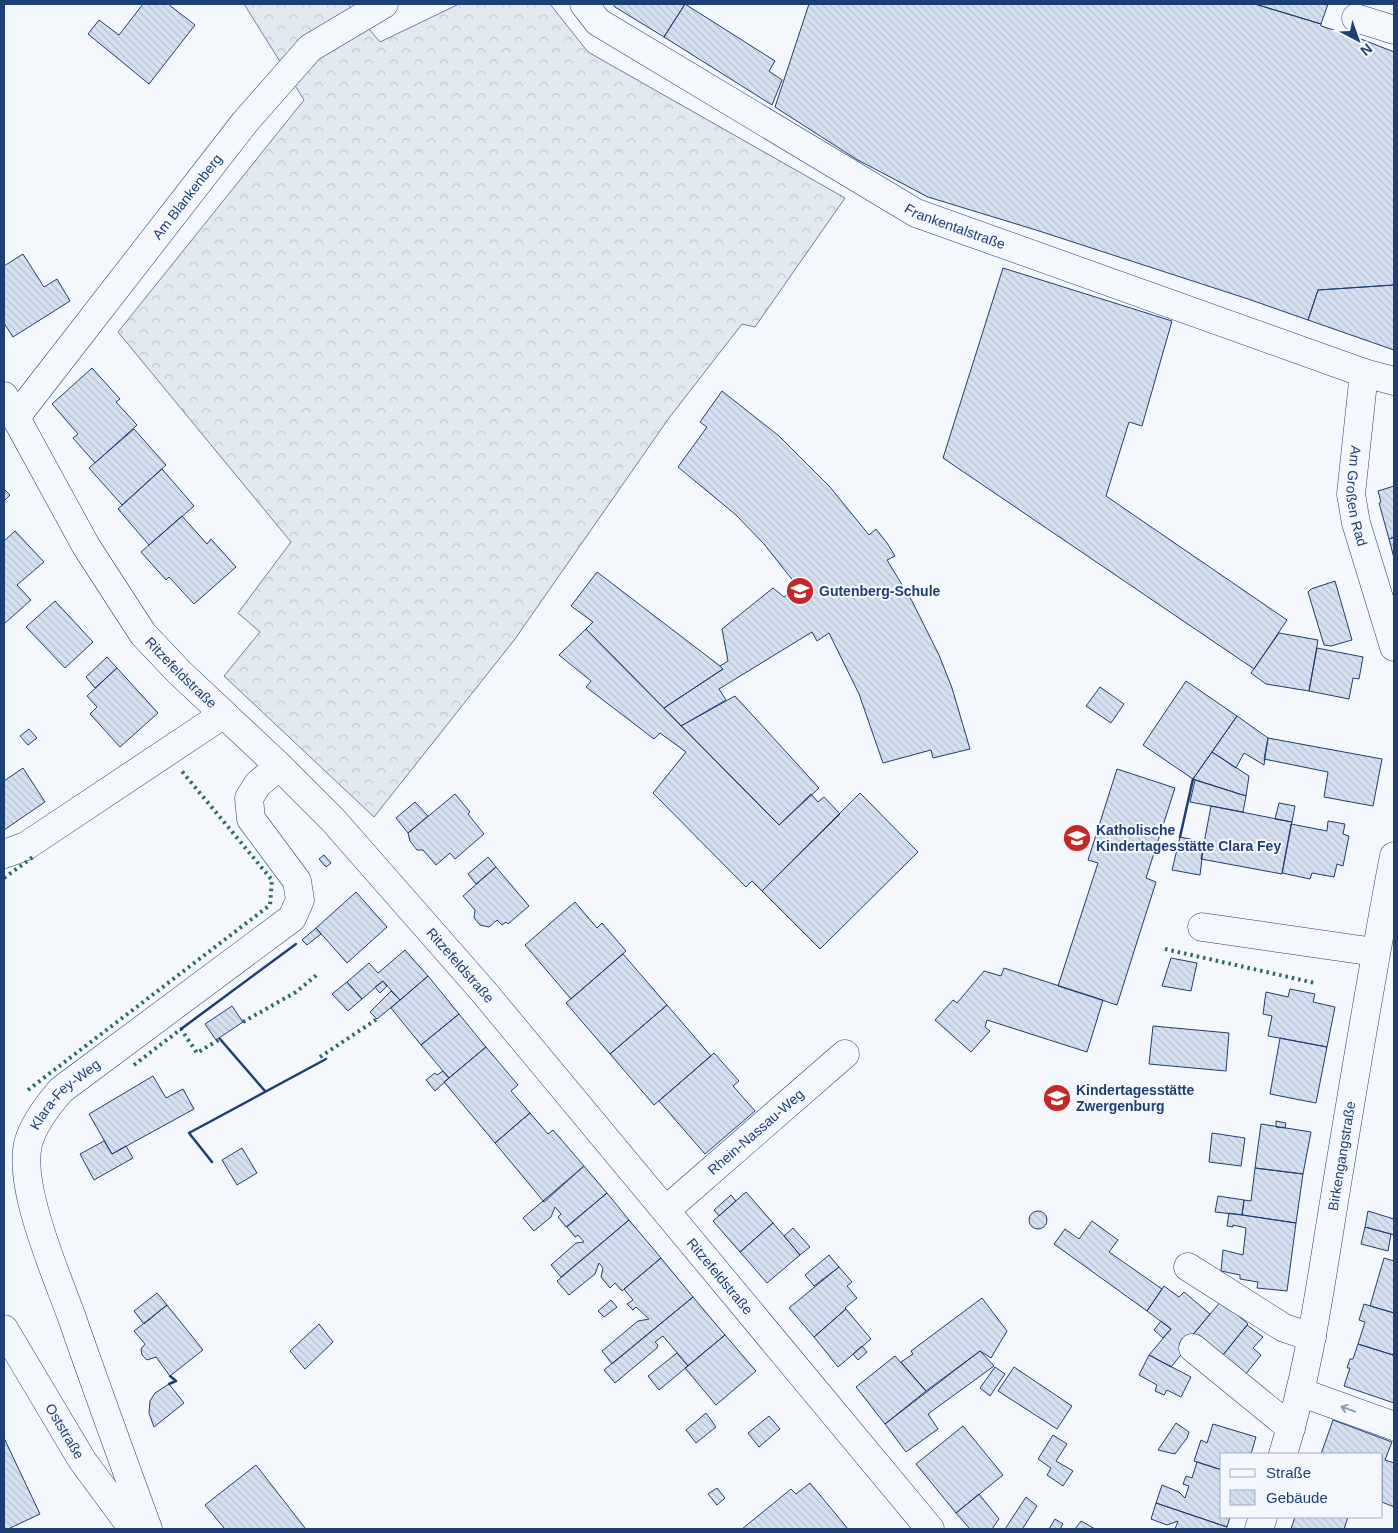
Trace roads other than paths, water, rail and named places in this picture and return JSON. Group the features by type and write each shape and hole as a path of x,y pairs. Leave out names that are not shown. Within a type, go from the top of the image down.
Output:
{"street":[{"name":"Am Blankenberg","path":"10,406 245,122 310,48 384,4"},
{"name":"Frankentalstraße","path":"584,4 598,22 916,213 1364,373"},
{"path":"1356,18 1394,30"},
{"path":"1364,373 1394,381"},
{"name":"Am Großen Rad","path":"1364,373 1351,494 1356,523 1394,647"},
{"name":"Ritzefeldstraße","path":"10,406 86,546 143,634 179,672 279,766 332,820 483,990 666,1210 728,1288 930,1529"},
{"path":"4,854 26,846 224,714"},
{"name":"Klara-Fey-Weg","path":"148,1529 34,1211 26,1167 28,1144 43,1111 61,1090 292,918 300,900 297,882 251,819 249,798 258,784 279,766"},
{"name":"Birkengangstraße","path":"1283,1453 1300,1392 1312,1337 1375,952 1394,856"},
{"path":"1202,927 1375,952"},
{"name":"Rhein-Nassau-Weg","path":"666,1210 845,1054"},
{"path":"1188,1267 1284,1328 1312,1337"},
{"name":"Oststraße","path":"4,1329 82,1460 133,1529"},
{"path":"1193,1348 1291,1428"},
{"path":"1300,1392 1394,1426"}],"place":[{"name":"Gutenberg-Schule","path":"800,591"},
{"name":"Katholische Kindertagesstätte Clara Fey","path":"1077,838"},
{"name":"Kindertagesstätte Zwergenburg","path":"1057,1098"}]}
